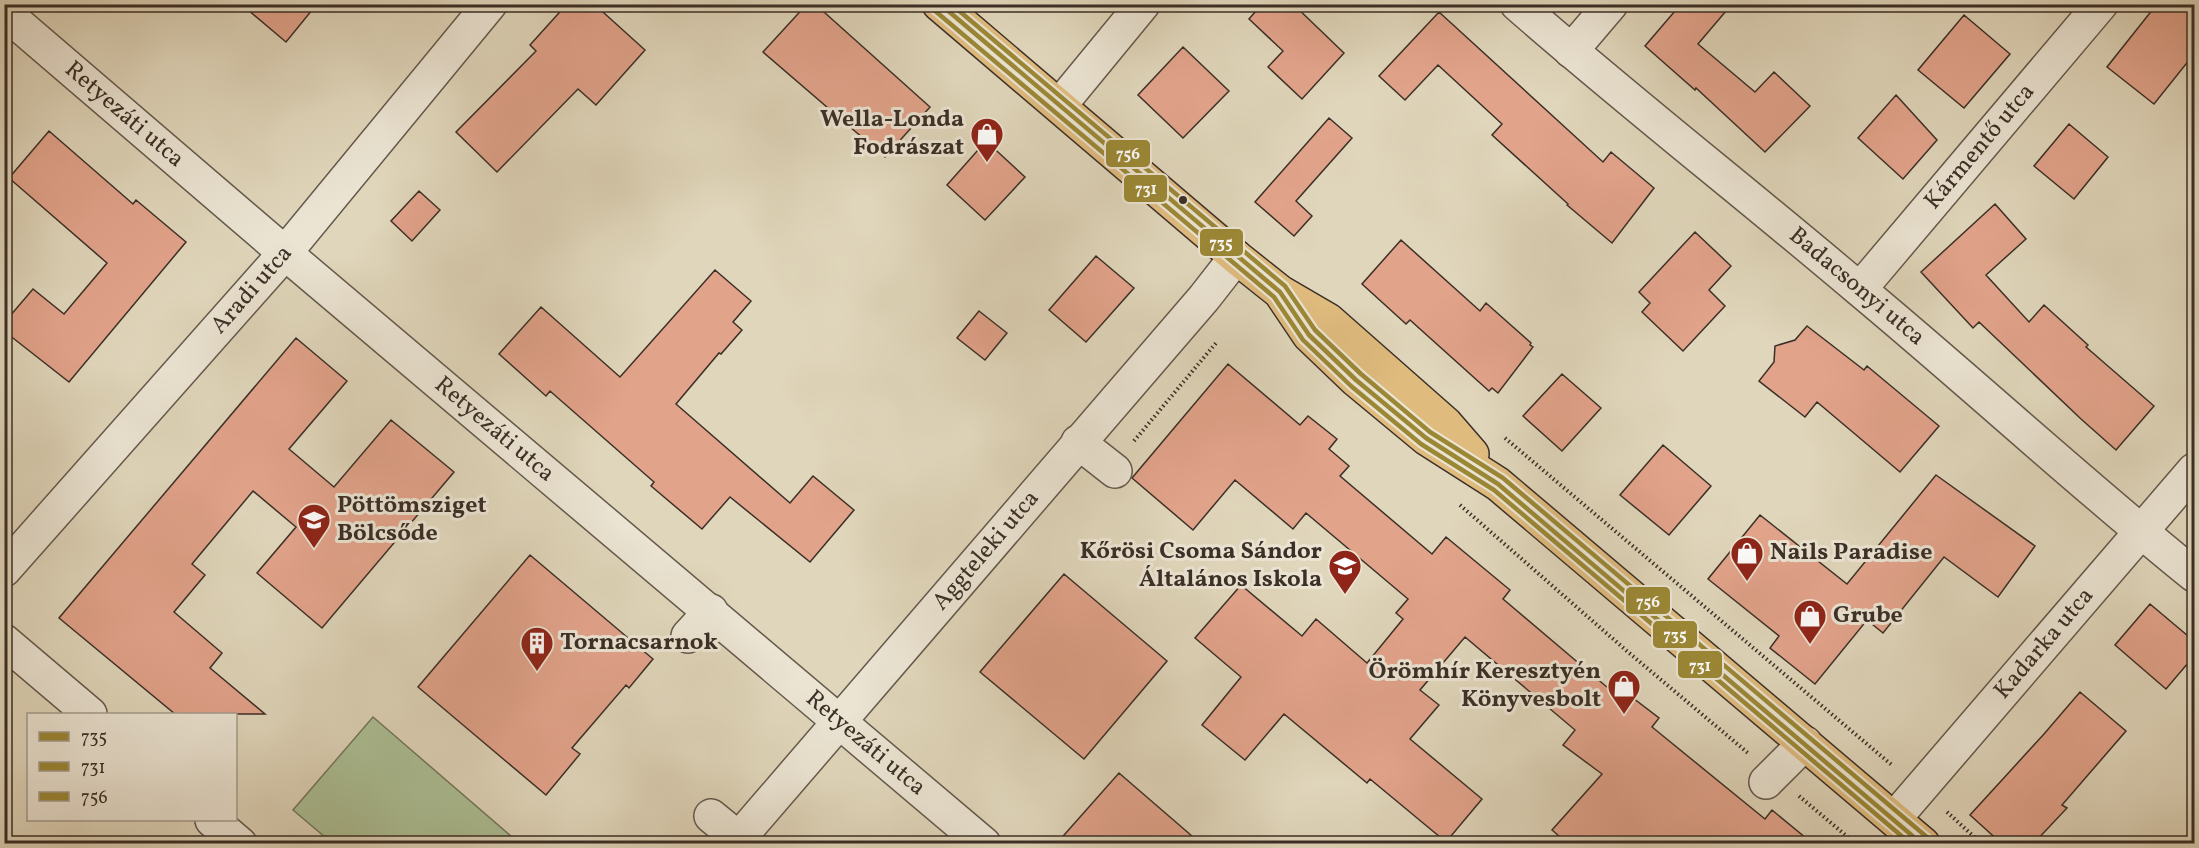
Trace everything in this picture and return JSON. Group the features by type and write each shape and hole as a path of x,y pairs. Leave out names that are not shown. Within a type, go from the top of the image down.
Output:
{"main road":[{"path":"939,4 1236,257 1281,292 1309,335 1356,380 1426,438 1498,484 1923,843"}],"street":[{"name":"Aradi utca","path":"4,570 285,253 490,4"},
{"path":"1060,105 1143,4"},
{"name":"Badacsonyi utca","path":"1517,4 1860,289 2141,532 2194,575"},
{"path":"1571,51 1611,4"},
{"name":"Kármentő utca","path":"1860,289 2101,4"},
{"name":"Retyezáti utca","path":"4,12 285,253 984,843"},
{"name":"Aggteleki utca","path":"736,841 1204,298 1236,257"},
{"path":"1078,442 1115,471"},
{"name":"Kadarka utca","path":"1894,819 2194,470"},
{"path":"688,636 711,611"},
{"path":"4,641 89,713"},
{"path":"1766,782 1805,743"},
{"path":"711,816 736,841"},
{"path":"214,821 240,843"}],"green space":[{"path":"373,717 519,843 332,843 293,810"}],"building":[{"path":"241,4 317,4 286,42"},
{"path":"567,4 594,4 645,50 596,105 578,89 497,172 456,132 536,51 530,45"},
{"path":"807,4 815,4 930,107 885,157 763,52"},
{"path":"1262,4 1293,4 1344,53 1302,99 1268,67 1283,51 1249,19"},
{"path":"1681,4 1732,4 1698,44 1755,92 1774,72 1810,106 1765,152 1696,88 1695,90 1645,46"},
{"path":"2157,4 2194,4 2194,54 2154,104 2107,67"},
{"path":"1439,12 1603,162 1611,152 1654,188 1612,243 1567,205 1492,135 1502,124 1438,65 1405,100 1379,76"},
{"path":"1964,15 2010,54 1964,108 1918,70"},
{"path":"1183,47 1229,91 1183,138 1138,95"},
{"path":"1896,95 1937,140 1903,179 1858,138"},
{"path":"1329,118 1352,138 1296,201 1312,216 1294,236 1255,202"},
{"path":"2069,124 2108,157 2074,199 2034,166"},
{"path":"49,131 133,204 136,200 186,242 69,382 4,331 4,323 33,289 64,314 107,263 9,178"},
{"path":"986,141 1025,177 985,220 947,185"},
{"path":"419,191 440,210 412,241 391,221"},
{"path":"1995,204 2026,239 1986,275 2029,322 2044,305 2088,345 2086,347 2154,406 2116,450 1979,322 1973,328 1921,272"},
{"path":"1695,232 1731,266 1709,290 1725,306 1683,351 1642,312 1650,303 1639,292"},
{"path":"1401,240 1480,311 1486,303 1531,343 1533,347 1498,393 1492,388 1489,391 1410,320 1406,324 1362,284"},
{"path":"1096,256 1134,288 1086,342 1049,310"},
{"path":"715,270 751,301 733,322 742,330 721,354 719,353 676,404 790,503 813,476 854,510 810,562 730,497 702,529 651,486 654,482 550,391 546,396 499,354 541,307 620,377"},
{"path":"979,311 1007,333 985,360 957,338"},
{"path":"1807,326 1864,370 1867,366 1939,426 1900,472 1817,402 1805,417 1759,381 1774,362 1775,346 1795,340"},
{"path":"296,338 347,381 289,449 334,487 391,420 454,472 322,628 257,573 296,527 253,491 192,564 205,575 174,612 222,653 210,668 265,714 174,713 59,618"},
{"path":"1228,364 1300,425 1308,416 1337,439 1329,449 1349,466 1340,476 1432,554 1446,537 1510,590 1503,599 1608,688 1612,682 1659,718 1652,727 1765,819 1772,810 1812,843 1567,843 1552,830 1602,774 1563,745 1575,730 1465,637 1420,690 1439,705 1410,739 1482,799 1446,842 1370,779 1367,783 1284,714 1245,760 1202,725 1241,677 1195,638 1241,585 1302,636 1316,619 1367,663 1403,619 1396,613 1408,599 1306,513 1293,529 1235,480 1193,530 1132,478"},
{"path":"1562,374 1601,408 1562,451 1523,416"},
{"path":"1663,445 1711,486 1669,535 1620,495"},
{"path":"1936,475 2035,546 1998,597 1944,557 1883,633 1867,620 1815,684 1770,648 1779,636 1708,579 1760,515 1847,584"},
{"name":"Tornacsarnok","path":"530,555 653,659 629,688 626,685 572,748 580,754 546,795 418,687"},
{"path":"1064,574 1167,661 1084,759 980,672"},
{"path":"2150,604 2194,641 2194,656 2166,689 2115,645"},
{"path":"2080,692 2126,731 2062,805 2067,808 2034,843 2001,843 1970,815"},
{"path":"1119,773 1200,843 1057,843"}],"transit line":[{"name":"735","path":"940,4 1280,292 1309,335 1356,380 1426,438 1498,484 1922,844"},
{"name":"756","path":"951,4 1285,286 1315,330 1361,374 1430,432 1503,478 1928,838"},
{"name":"731","path":"934,10 1274,297 1303,340 1351,386 1421,444 1494,490 1911,844"}],"place":[{"name":"Wella-Londa Fodrászat","path":"987,163"},
{"name":"Pöttömsziget Bölcsőde","path":"314,549"},
{"name":"Nails Paradise","path":"1747,582"},
{"name":"Kőrösi Csoma Sándor Általános Iskola","path":"1345,595"},
{"name":"Grube","path":"1810,645"},
{"name":"Tornacsarnok","path":"537,672"},
{"name":"Örömhír Keresztyén Könyvesbolt","path":"1624,715"}]}
